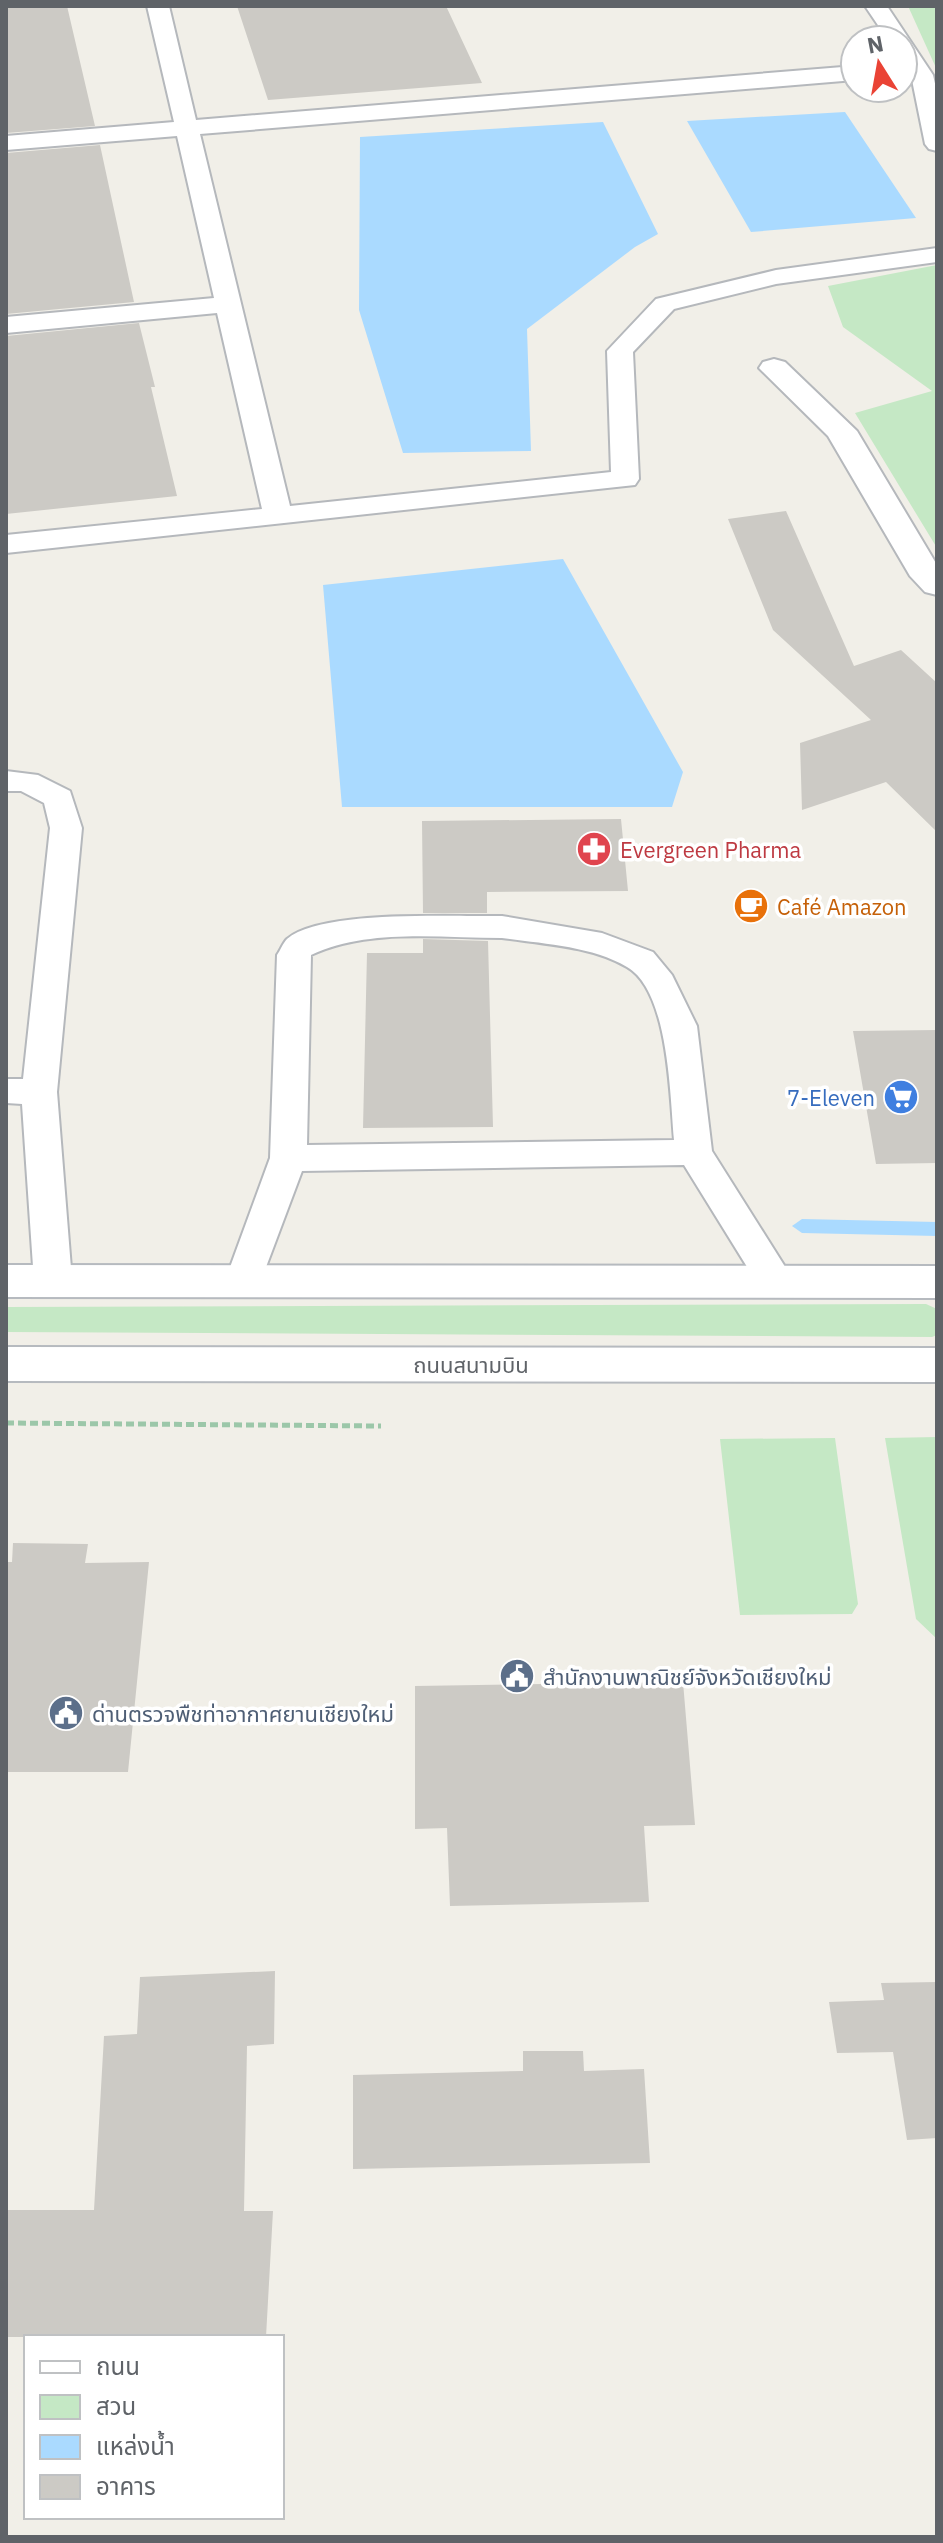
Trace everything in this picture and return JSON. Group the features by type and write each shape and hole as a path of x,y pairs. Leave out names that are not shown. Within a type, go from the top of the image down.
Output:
{"main road":[{"path":"774,368 841,431 927,576 937,585"},
{"path":"6,1281 937,1282"},
{"name":"ถนนสนามบิน","path":"6,1364 937,1365"}],"lane":[{"path":"158,6 278,516"},
{"path":"876,6 888,24"},
{"path":"6,143 839,74"},
{"path":"919,74 922,75 937,144"},
{"path":"6,544 625,479 620,351 665,304 776,277 937,255"},
{"path":"6,325 228,304"},
{"path":"6,781 27,782 59,798 66,828 23,1092 53,1281"},
{"path":"244,1281 288,1158 294,955 299,947 323,936 379,928 502,927 590,941 641,960 660,983 680,1026 694,1152 775,1281"},
{"path":"288,1158 694,1152"}],"path":[{"path":"6,1423 381,1426"}],"green space":[{"path":"908,6 937,6 937,70 919,24 916,24"},
{"path":"937,265 937,548 855,413 932,391 843,327 828,286"},
{"path":"926,1304 937,1309 937,1335 932,1337 6,1332 6,1307"},
{"path":"937,1437 937,1639 916,1619 885,1438"},
{"path":"835,1438 858,1604 852,1614 740,1615 720,1439"}],"water":[{"path":"845,112 916,218 751,232 687,121"},
{"path":"603,122 658,234 635,247 527,329 531,451 403,453 359,310 360,137"},
{"path":"563,559 683,772 672,807 342,807 323,585"}],"building":[{"path":"6,6 67,6 95,126 6,133"},
{"path":"237,6 446,6 482,83 268,100"},
{"path":"100,145 134,302 6,314 6,153"},
{"path":"139,323 177,496 6,514 6,336"},
{"path":"786,511 854,666 901,650 937,683 937,832 886,782 802,810 800,743 871,720 773,630 728,519"},
{"path":"621,819 628,891 487,892 487,913 423,913 422,821"},
{"path":"423,939 488,941 493,1127 363,1128 367,953 423,953"},
{"name":"7-Eleven","path":"937,1030 937,1163 876,1164 853,1031"},
{"path":"13,1543 88,1544 85,1563 149,1562 128,1772 6,1772 6,1562 12,1562"},
{"path":"683,1682 695,1825 644,1826 649,1902 450,1906 447,1828 415,1829 415,1686"},
{"path":"275,1971 274,2044 247,2046 244,2211 273,2211 266,2335 6,2337 6,2210 94,2210 104,2036 137,2034 140,1977"},
{"path":"937,1982 937,2138 907,2140 893,2052 837,2053 829,2002 884,2000 881,1983"},
{"path":"523,2051 583,2051 584,2071 644,2069 650,2163 353,2169 353,2075 523,2071"}],"waterway":[{"path":"802,1226 937,1229"}],"place":[{"name":"Evergreen Pharma","path":"594,849"},
{"name":"Café Amazon","path":"751,906"},
{"name":"7-Eleven","path":"901,1097"},
{"name":"สำนักงานพาณิชย์จังหวัดเชียงใหม่","path":"517,1676"},
{"name":"ด่านตรวจพืชท่าอากาศยานเชียงใหม่","path":"66,1713"}]}
